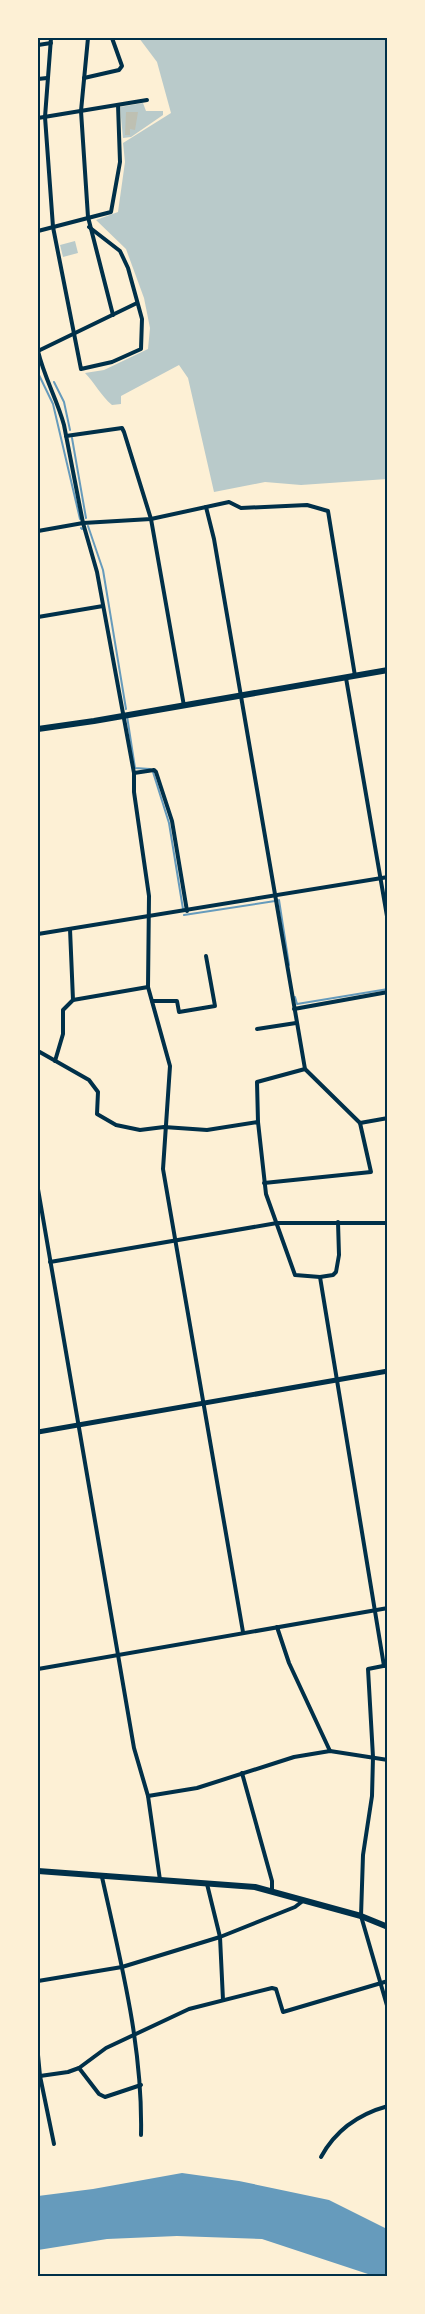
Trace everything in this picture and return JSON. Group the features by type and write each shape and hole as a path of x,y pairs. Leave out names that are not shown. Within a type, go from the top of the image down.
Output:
{"main road":[{"path":"38,729 184,706 388,670"},
{"path":"38,1871 272,1890 386,1925"}],"street":[{"path":"52,38 44,117 53,227 81,369 112,362 141,349 142,319 120,251 89,227"},
{"path":"88,38 81,110 88,217 89,227 113,314"},
{"path":"84,78 120,70 122,66 112,38"},
{"path":"38,45 51,43"},
{"path":"38,79 47,78"},
{"path":"38,118 147,100"},
{"path":"38,231 111,212 120,162 118,105"},
{"path":"137,303 38,351 40,371 60,409 83,523 98,572 134,773 134,792 149,896 148,987 170,1066 164,1126 163,1169 243,1632"},
{"path":"66,436 122,428 151,519 184,706"},
{"path":"38,531 83,523 151,519 229,502 241,508 307,505 328,511 355,676"},
{"path":"206,507 214,539 242,696 305,1069 360,1123 371,1172 264,1183"},
{"path":"38,616 104,606"},
{"path":"346,678 388,922"},
{"path":"134,773 154,770 156,772 172,821 188,911"},
{"path":"38,934 388,877"},
{"path":"70,929 72,1000"},
{"path":"152,1001 177,1001 179,1012 215,1006 206,956"},
{"path":"55,1061 63,1034 63,1010 72,1000 148,987"},
{"path":"294,1009 388,992"},
{"path":"257,1029 296,1023"},
{"path":"38,1051 89,1080 98,1092 97,1114 116,1125 140,1130 164,1126 207,1130 258,1122"},
{"path":"305,1069 257,1082 258,1122 266,1194 295,1275 320,1277 333,1275 336,1272 339,1255 338,1222"},
{"path":"360,1123 388,1118"},
{"path":"38,1190 134,1748 148,1796 160,1880"},
{"path":"50,1262 277,1222 388,1223"},
{"path":"320,1277 375,1610 386,1665 368,1669 373,1757 372,1796 363,1854 361,1916 388,2009"},
{"path":"38,1432 388,1371"},
{"path":"38,1669 388,1608"},
{"path":"277,1627 289,1663 330,1751"},
{"path":"148,1796 196,1788 294,1757 330,1751 388,1760"},
{"path":"242,1773 272,1880 272,1890"},
{"path":"102,1877 136,2033 141,2085 141,2135"},
{"path":"207,1884 220,1938 223,2000"},
{"path":"38,1981 122,1967 220,1938 295,1907 304,1900"},
{"path":"40,2076 68,2072 79,2068 106,2048 189,2009 272,1988 276,1989 283,2012 388,1981"},
{"path":"38,2056 40,2076 54,2144"},
{"path":"79,2068 99,2094 106,2097 141,2085"},
{"path":"321,2157 335,2135 365,2114 388,2106"}],"shaded area":[{"path":"139,38 387,38 387,479 301,485 265,482 214,492 188,378 179,365 121,396 121,404 112,405 85,373 104,370 148,349 150,328 144,298 126,249 96,220 118,212 125,162 123,143 171,113 157,62"},
{"path":"143,103 146,111 163,111 163,115 131,137 123,138 120,107"},
{"path":"75,241 78,253 63,257 60,245"}],"water":[{"path":"182,2173 239,2181 329,2200 387,2229 387,2276 374,2276 262,2239 177,2236 107,2239 38,2250 38,2196 93,2189"}],"building":[{"path":"126,112 138,112 135,130 130,129 130,135 125,135"}],"waterway":[{"path":"39,375 53,404 80,519"},
{"path":"54,382 64,402 70,430"},
{"path":"72,438 86,518"},
{"path":"88,526 103,570 126,709"},
{"path":"127,716 135,768 150,769"},
{"path":"153,772 169,823 183,909"},
{"path":"279,900 289,965"},
{"path":"184,915 275,901"},
{"path":"295,997 297,1004 388,989"}]}
